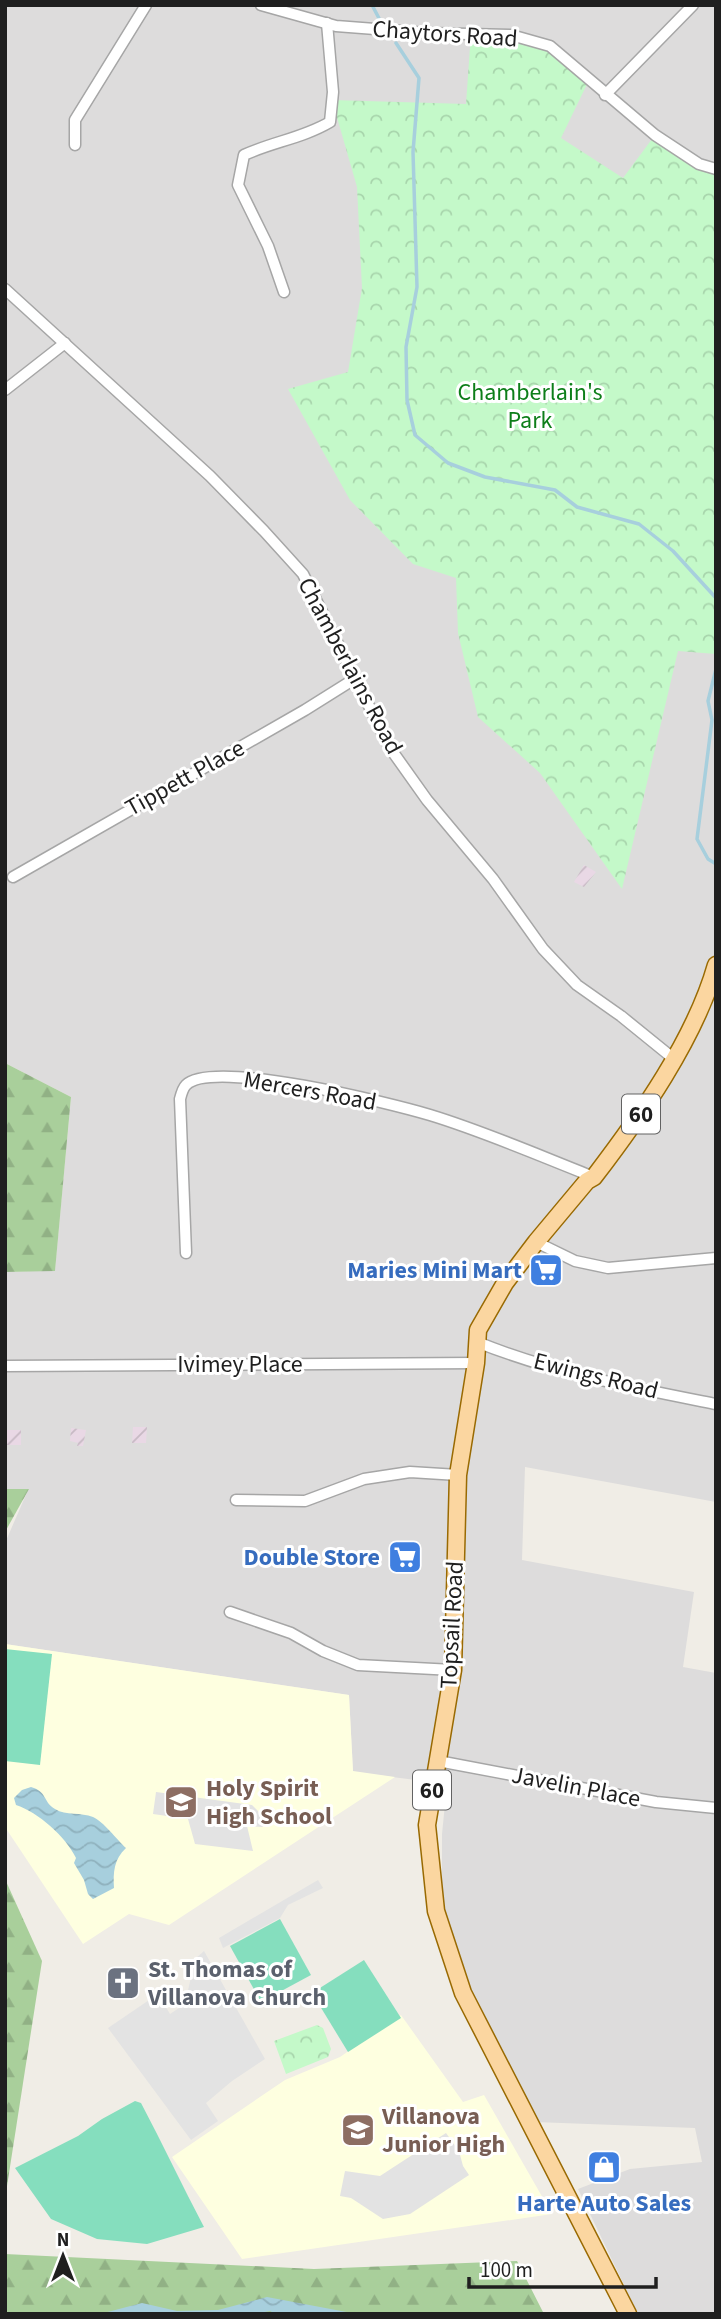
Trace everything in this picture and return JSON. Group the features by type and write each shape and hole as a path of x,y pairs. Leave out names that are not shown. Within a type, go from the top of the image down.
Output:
{"main road":[{"name":"Topsail Road","path":"628,2314 463,1993 436,1911 426,1825 453,1670 458,1475 476,1363 478,1330 505,1283 536,1242 587,1181 594,1177 636,1123 674,1059 709,988 716,965"}],"street":[{"path":"75,145 75,120 146,5"},
{"name":"Chaytors Road","path":"261,5 327,23 427,33 511,35 550,46 655,135 699,164 716,169"},
{"path":"605,95 693,5"},
{"path":"284,292 268,246 238,185 244,155 316,131 330,122 333,92 327,23"},
{"name":"Chamberlains Road","path":"5,289 209,476 303,573 390,748 427,800 493,879 543,949 577,985 674,1059"},
{"path":"5,390 65,343"},
{"name":"Tippett Place","path":"13,877 356,678"},
{"name":"Mercers Road","path":"186,1253 180,1099 184,1086 195,1080 251,1077 429,1115 594,1177"},
{"path":"536,1242 575,1261 608,1268 716,1258"},
{"name":"Ewings Road","path":"477,1342 598,1380 716,1404"},
{"name":"Ivimey Place","path":"5,1366 476,1363"},
{"path":"236,1500 305,1500 364,1479 410,1472 458,1475"},
{"path":"230,1612 291,1633 323,1651 358,1665 453,1670"},
{"name":"Javelin Place","path":"438,1761 656,1802 716,1808"}],"shaded area":[{"path":"5,5 716,5 716,1502 525,1467 522,1560 694,1592 683,1667 716,1673 716,2314 638,2314 578,2189 630,2169 702,2162 695,2128 535,2122 467,1990 442,1908 442,1834 447,1784 353,1772 349,1695 5,1644 5,1543 28,1490 5,1489 5,1272 55,1270 71,1097 5,1063"},
{"path":"584,865 596,872 584,887 574,882"},
{"path":"133,1427 147,1427 146,1443 132,1443"},
{"path":"71,1428 86,1430 83,1446 77,1446 78,1443 70,1441"},
{"path":"6,1430 21,1430 21,1445 7,1445"},
{"name":"Holy Spirit High School","path":"5,1644 349,1695 353,1771 395,1777 169,1925 129,1914 83,1944 5,1827"},
{"path":"156,1792 252,1805 258,1811 263,1827 247,1826 253,1851 195,1844 188,1819 153,1814"},
{"path":"318,1880 323,1888 288,1905 280,1918 223,1948 219,1938"},
{"path":"204,1951 265,2059 206,2103 218,2121 191,2140 108,2028 158,1994 170,2014 185,2004 195,1959"},
{"name":"Villanova Junior High","path":"401,2015 463,2102 484,2095 552,2214 242,2259 172,2157 285,2080 340,2057"},
{"path":"446,2133 459,2151 469,2175 410,2214 383,2219 351,2198 340,2196 345,2171 380,2176"}],"green space":[{"name":"Chamberlain's Park","path":"471,33 550,46 589,80 561,138 623,178 655,135 716,169 716,654 678,651 622,889 540,773 478,717 458,633 456,578 413,564 350,500 288,389 348,372 362,288 357,187 332,100 466,104"},
{"path":"5,1063 71,1097 55,1271 5,1272"},
{"path":"5,1489 29,1489 5,1532"},
{"path":"5,1649 52,1654 40,1765 5,1761"},
{"path":"5,1879 42,1961 5,2199"},
{"path":"280,1919 311,1975 261,2002 230,1946"},
{"path":"364,1960 401,2018 348,2052 312,1993"},
{"path":"317,2025 323,2028 331,2049 328,2057 286,2074 274,2041"},
{"path":"135,2101 141,2103 204,2227 147,2244 97,2239 51,2219 15,2168 78,2136"},
{"path":"5,2254 314,2269 517,2261 544,2314 5,2314"}],"water":[{"path":"31,1787 40,1791 51,1806 59,1811 97,1819 126,1848 115,1866 114,1888 93,1899 88,1894 84,1880 74,1863 76,1858 66,1842 42,1819 16,1805 14,1798 22,1790"},
{"path":"267,2297 357,2314 276,2314 270,2311 254,2314 100,2314 142,2303 177,2311 218,2310"}],"waterway":[{"path":"372,5 382,24"},
{"path":"396,43 419,78 413,152 417,287 406,347 407,400 415,435 448,463 485,477 555,490 577,507 639,524 673,551 716,598"},
{"path":"716,669 708,701 712,720 697,839 708,859 716,864"}],"place":[{"name":"Maries Mini Mart","path":"546,1270"},
{"name":"Double Store","path":"405,1557"},
{"name":"Holy Spirit High School","path":"181,1802"},
{"name":"St. Thomas of Villanova Church","path":"123,1983"},
{"name":"Villanova Junior High","path":"358,2130"},
{"name":"Harte Auto Sales","path":"604,2167"}]}
